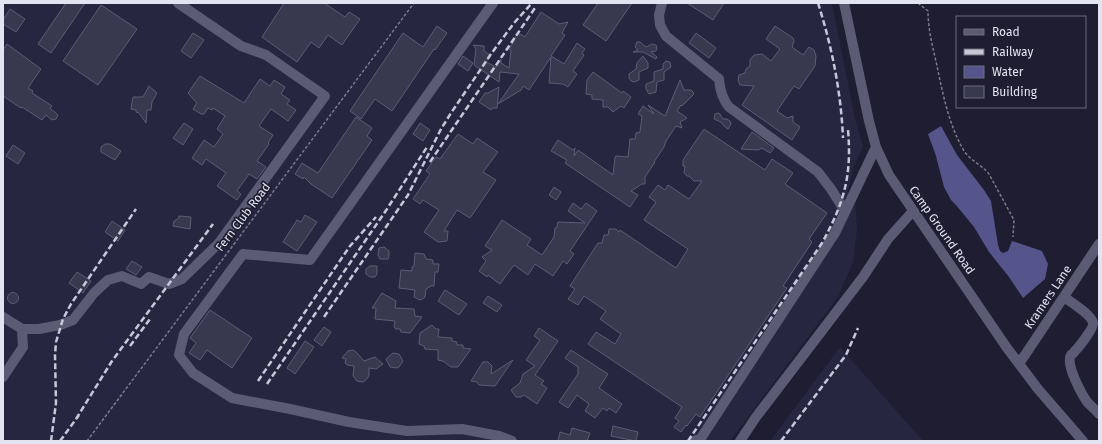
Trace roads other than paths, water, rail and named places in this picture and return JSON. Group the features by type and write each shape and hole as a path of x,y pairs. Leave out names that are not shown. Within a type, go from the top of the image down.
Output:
{"street":[{"path":"3,317 22,329 39,329 60,326 73,320 94,293 108,280 122,276 141,284 149,277 169,284 182,279 219,243 325,96 266,55 241,46 178,3"},
{"path":"493,3 310,260 243,254 184,334 179,355 193,373 232,398 290,408 350,422 407,431 462,428 499,436 512,441"},
{"path":"662,3 659,20 666,36 719,80 723,100 729,107 818,172 845,211"},
{"name":"Camp Ground Road","path":"844,3 869,121 876,147 889,174 1019,364 1038,389 1083,441"},
{"path":"694,441 701,438 827,246 835,233 876,147"},
{"path":"740,441 756,417 863,277 888,239 913,211"},
{"name":"Kramers Lane","path":"1019,364 1099,244"},
{"path":"1064,297 1089,316 1093,323 1093,326 1086,337 1071,355 1069,362 1075,379 1088,402 1099,414"},
{"path":"3,377 23,347 22,329"}],"water":[{"path":"941,126 957,155 991,201 1000,251 1003,253 1008,251 1012,241 1042,251 1048,264 1045,279 1023,298 1009,277 989,252 974,227 951,200 944,187 936,156 928,134"}],"railway":[{"path":"324,317 408,195 441,129 451,113 491,54 514,23 532,3"},
{"path":"818,3 828,36 835,70 843,138"},
{"path":"430,162 535,8"},
{"path":"688,441 830,229 845,189 849,161 848,130"},
{"path":"267,384 387,209 427,147"},
{"path":"51,441 56,403 56,342 63,319 71,304 136,209"},
{"path":"258,381 350,246 376,217"},
{"path":"76,419 112,361 213,224"},
{"path":"130,346 150,319"},
{"path":"781,441 846,355 858,328"},
{"path":"60,441 79,415"}]}
